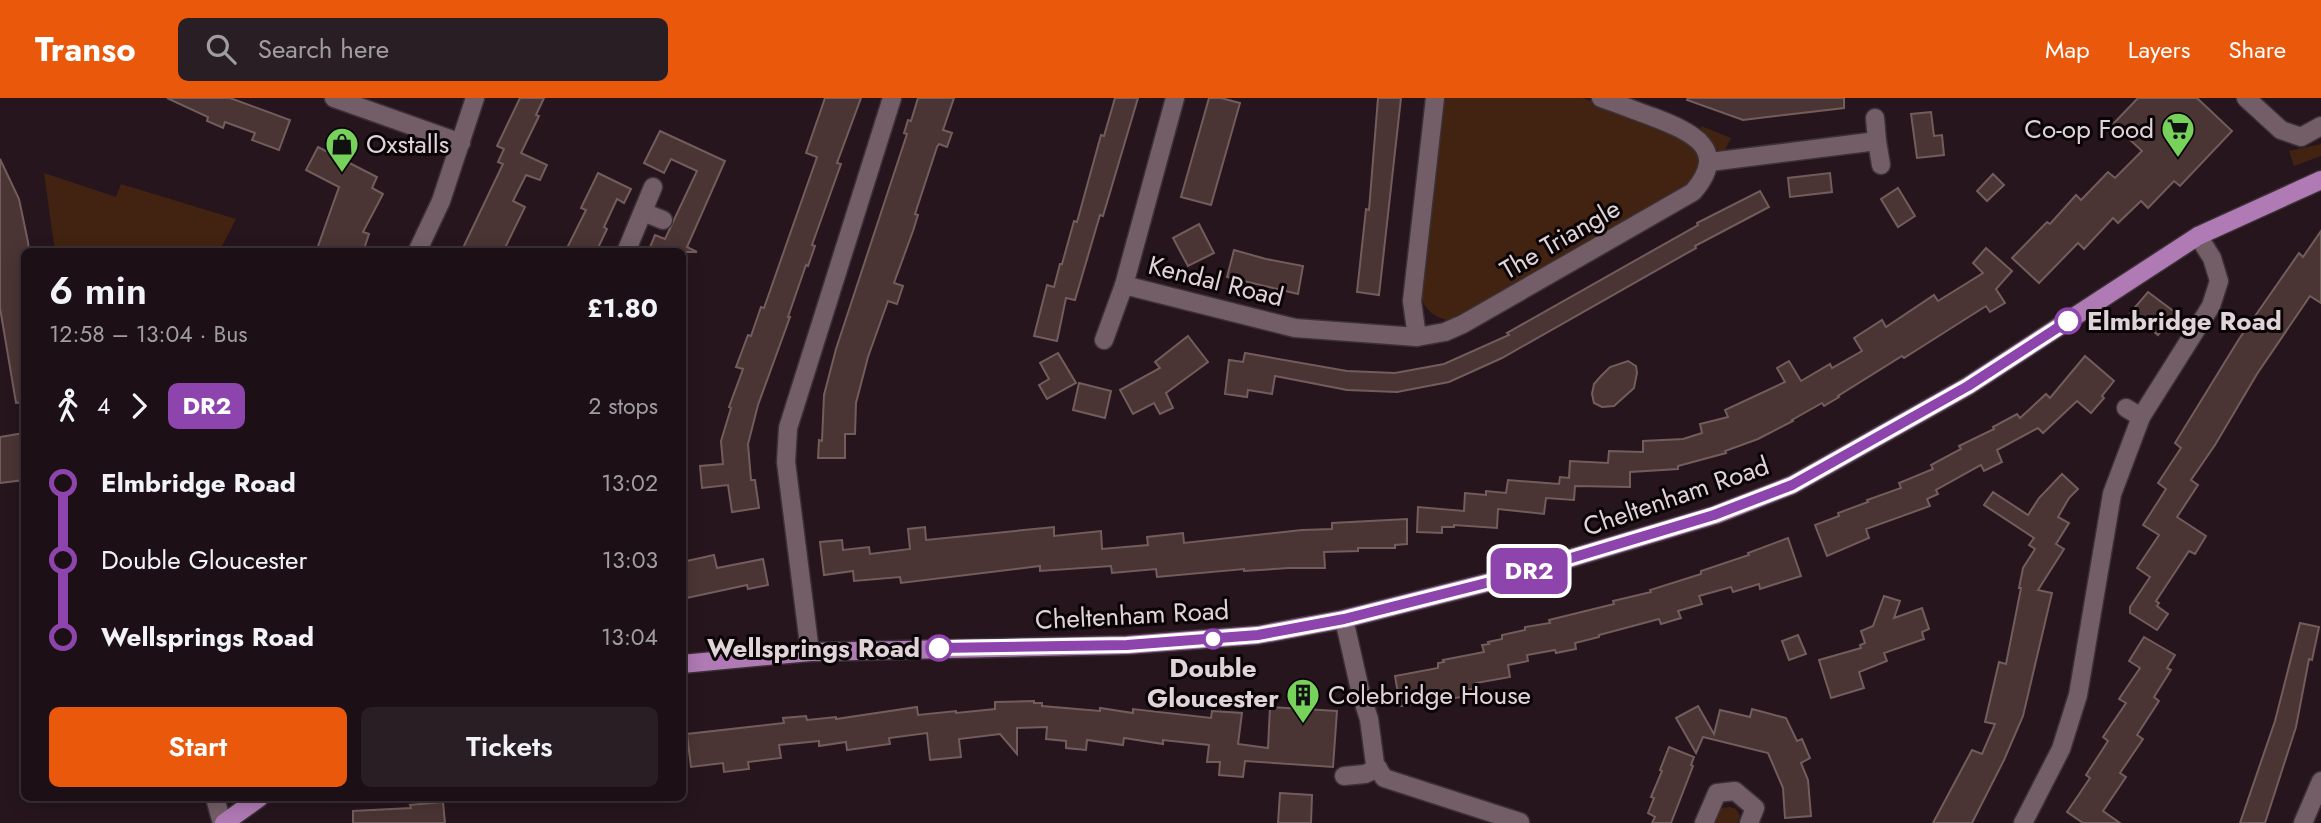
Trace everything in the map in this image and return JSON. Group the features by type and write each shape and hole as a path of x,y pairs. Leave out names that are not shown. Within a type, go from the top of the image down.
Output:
{"main road":[{"name":"Cheltenham Road","path":"686,664 810,652 1127,645 1258,635 1344,619 1549,565 1714,515 1792,485 1968,386 2198,236 2321,180"},
{"path":"223,823 255,801"}],"street":[{"path":"334,98 461,143"},
{"path":"419,248 441,201 475,98"},
{"path":"810,652 786,462 788,428 892,98"},
{"name":"Kendal Road","path":"1104,340 1124,285 1175,98"},
{"path":"1417,337 1412,301 1435,98"},
{"path":"1601,98 1682,128 1695,136 1704,147 1710,162 1877,141"},
{"path":"2246,98 2281,130 2301,137 2321,126"},
{"path":"1875,118 1881,165"},
{"name":"The Triangle","path":"1295,328 1417,337 1446,332 1693,192 1703,180 1710,162"},
{"path":"628,248 653,187"},
{"path":"643,212 663,220"},
{"path":"2023,823 2061,749 2078,695 2112,494 2134,413 2211,306 2219,281 2212,258 2198,236"},
{"name":"Kendal Road","path":"1124,285 1295,328"},
{"path":"1344,619 1369,719 1375,764 1384,778 1520,822"},
{"path":"1345,776 1365,775 1378,768"},
{"path":"2303,823 2321,783"},
{"path":"1704,823 1717,793 1735,791 1755,808 1749,823"},
{"path":"216,801 223,823"}],"shaded area":[{"path":"1442,98 1583,98 1682,136 1695,149 1698,167 1685,189 1453,321 1446,320 1430,312 1419,291"},
{"path":"1701,126 1731,138 1723,153 1711,145 1700,131"},
{"path":"2321,144 2321,156 2294,166 2289,151"},
{"path":"44,173 116,197 121,184 236,219 221,248 54,248"},
{"path":"1721,808 1736,809 1740,816 1737,823 1715,823"}],"building":[{"path":"167,98 230,98 290,120 279,150 252,140 255,133 225,122 223,128 207,121 208,117"},
{"path":"520,98 544,98 536,115 539,116 521,153 547,165 540,180 526,175 513,201 525,207 505,248 463,248 503,164 498,162 504,149 497,146"},
{"path":"825,98 861,98 837,163 841,164 812,245 815,246 758,405 748,444 751,480 755,480 759,508 732,512 728,485 702,488 700,466 723,464 721,441 731,408 729,407 743,369 736,367 761,307 764,308 817,157 806,153"},
{"path":"918,98 954,98 943,130 952,133 947,147 939,144 937,147 915,214 918,215 913,231 894,283 903,286 897,304 888,301 868,357 856,403 855,434 845,434 845,458 818,458 819,440 822,441 824,395 836,349 907,134 904,133 908,120 911,121"},
{"path":"1115,98 1138,98 1075,300 1066,298 1057,341 1034,336 1047,285 1054,287"},
{"path":"1209,98 1240,103 1211,205 1181,197"},
{"path":"1378,98 1401,98 1379,295 1357,292 1366,209 1369,210"},
{"path":"1844,98 1844,108 1743,120 1687,100"},
{"path":"2138,98 2197,98 2232,131 2180,186 2174,181 2148,208 2141,201 2118,223 2113,218 2084,249 2078,243 2039,283 2012,258 2047,222 2050,224 2076,195 2081,200 2108,172 2115,178 2142,151 2113,124"},
{"path":"1931,112 1934,136 1942,135 1944,155 1917,158 1911,114"},
{"path":"660,131 725,161 687,247 697,252 686,252 686,248 650,248 655,235 665,239 697,171 671,159 664,173 644,163"},
{"path":"318,147 377,177 372,188 383,194 363,232 369,234 364,248 317,248 339,187 306,170"},
{"path":"0,159 19,199 29,248 21,248 21,402 16,403 0,308"},
{"path":"598,173 631,189 624,203 617,199 598,248 567,248 586,210 581,208"},
{"path":"1830,173 1832,192 1790,197 1788,178"},
{"path":"1993,174 2004,185 1987,201 1977,191"},
{"path":"1898,188 1915,216 1898,227 1881,199"},
{"path":"1760,191 1769,207 1695,246 1696,248 1502,358 1449,382 1397,392 1347,390 1275,376 1272,394 1248,390 1247,397 1225,394 1229,360 1243,362 1245,353 1347,371 1395,373 1444,364 1509,335 1507,333 1698,225 1697,223"},
{"path":"1199,224 1214,253 1188,266 1173,238"},
{"path":"2321,231 2321,303 2310,296 2257,374 2191,480 2198,485 2177,517 2206,536 2195,554 2189,551 2156,601 2159,603 2157,606 2168,614 2157,630 2130,613 2130,607 2150,577 2137,568 2159,535 2143,525 2166,489 2158,483 2181,448 2175,443 2239,339 2299,253 2303,257"},
{"path":"1986,248 2012,271 1996,289 2005,303 1990,312 1986,306 1824,406 1822,403 1758,439 1725,451 1726,453 1678,466 1678,469 1630,472 1630,487 1575,486 1574,500 1546,498 1544,514 1498,509 1497,528 1454,525 1442,527 1442,533 1417,532 1418,507 1464,511 1465,493 1506,493 1508,480 1559,484 1560,477 1569,478 1570,461 1608,463 1609,451 1643,452 1643,441 1683,439 1702,433 1700,424 1728,417 1725,410 1785,382 1777,368 1789,361 1801,381 1830,364 1832,368 1862,351 1854,338 1882,320 1886,327 1934,295 1938,301 1983,273 1973,263"},
{"path":"1234,250 1303,266 1298,294 1227,277"},
{"path":"2148,292 2176,313 2158,335 2130,313"},
{"path":"1188,336 1208,362 1166,393 1173,408 1160,414 1154,403 1133,414 1120,390 1160,368 1155,362"},
{"path":"1058,353 1076,383 1047,399 1039,385 1049,379 1040,363"},
{"path":"2085,356 2114,381 2091,413 2077,401 2043,433 2038,428 1997,450 2002,462 1984,471 1981,465 1936,490 1938,494 1927,499 1930,506 1866,529 1869,538 1827,556 1815,525 1839,516 1838,513 1868,502 1867,500 1901,488 1899,483 1933,469 1931,465 1961,449 1959,446 2017,414 2020,418 2046,394 2050,398"},
{"path":"1628,361 1636,366 1634,388 1614,406 1602,407 1594,403 1594,384 1610,367"},
{"path":"1079,383 1111,391 1105,418 1073,410"},
{"path":"21,434 21,480 0,483 0,437"},
{"path":"2062,474 2078,489 2058,517 2069,523 2056,544 2064,549 2038,590 2052,593 2023,716 1972,823 1933,823 1972,750 1982,754 1995,724 1985,722 1999,662 2006,664 2023,568 2035,549 2029,545 2034,538 1984,505 1993,492 2028,515 2039,498"},
{"path":"1407,519 1407,544 1395,545 1395,548 1324,552 1325,568 1244,569 1157,577 1156,569 1112,573 1111,566 1040,571 1040,566 901,583 900,577 854,581 853,571 824,575 820,542 842,540 843,550 869,547 870,554 910,549 908,529 925,527 926,540 1054,527 1054,536 1101,531 1102,549 1148,545 1147,537 1183,533 1184,543 1332,529 1332,523"},
{"path":"1788,538 1801,576 1760,589 1759,584 1733,592 1731,587 1699,596 1702,604 1678,611 1681,618 1661,624 1659,619 1599,635 1575,643 1576,649 1527,655 1528,661 1508,665 1510,677 1476,683 1476,688 1462,691 1462,697 1400,706 1395,676 1438,668 1438,663 1444,662 1443,660 1484,652 1482,645 1502,639 1502,635 1651,592 1650,590 1701,574 1701,571"},
{"path":"714,555 717,568 763,559 768,585 748,589 747,585 686,598 686,561"},
{"path":"1884,596 1900,601 1894,618 1922,608 1929,629 1922,632 1924,639 1884,653 1887,661 1859,672 1864,688 1831,698 1819,660 1861,648 1860,645 1865,643 1861,631 1873,626"},
{"path":"2300,623 2319,627 2312,660 2309,659 2296,727 2265,823 2240,823 2275,721"},
{"path":"1798,635 1806,654 1789,660 1782,641"},
{"path":"2144,637 2175,655 2167,668 2171,670 2154,697 2159,701 2137,735 2143,739 2120,773 2126,777 2103,811 2120,823 2083,823 2067,812 2090,778 2086,775 2108,741 2103,737 2126,703 2119,699 2140,668 2129,661"},
{"path":"995,702 1042,703 1042,706 1100,711 1100,708 1133,713 1133,709 1211,718 1212,711 1242,713 1238,744 1268,748 1270,707 1337,711 1333,767 1245,761 1243,777 1219,775 1220,762 1207,762 1209,745 1163,740 1163,744 1124,738 1123,745 1087,740 1086,750 1066,748 1066,741 1046,739 1047,727 1017,728 1017,754 1000,734 959,739 961,757 930,760 927,733 889,738 890,744 847,750 846,742 819,746 819,741 779,745 781,758 748,762 749,769 724,772 723,763 691,767 687,734 784,723 783,718 806,716 807,720 836,719 917,707 918,715 956,713 995,709"},
{"path":"1698,706 1714,734 1720,710 1750,717 1752,709 1786,718 1797,741 1802,739 1810,758 1801,763 1808,780 1811,816 1785,818 1783,788 1768,753 1703,737 1696,753 1676,718"},
{"path":"1669,747 1694,757 1693,766 1671,823 1652,823 1655,817 1648,813 1654,798 1651,797"},
{"path":"1280,793 1312,795 1311,823 1278,823"},
{"path":"443,802 445,823 353,823 353,811 411,808 410,805"}],"bus line":[{"name":"DR2","path":"939,648 1127,645 1258,635 1344,619 1498,580 1714,515 1792,485 1968,386 2068,321"}],"place":[{"name":"Co-op Food","path":"2178,159"},
{"name":"Oxstalls","path":"342,174"},
{"name":"Elmbridge Road","path":"2068,321"},
{"name":"Double Gloucester","path":"1213,639"},
{"name":"Wellsprings Road","path":"939,648"},
{"name":"Colebridge House","path":"1303,725"}]}
